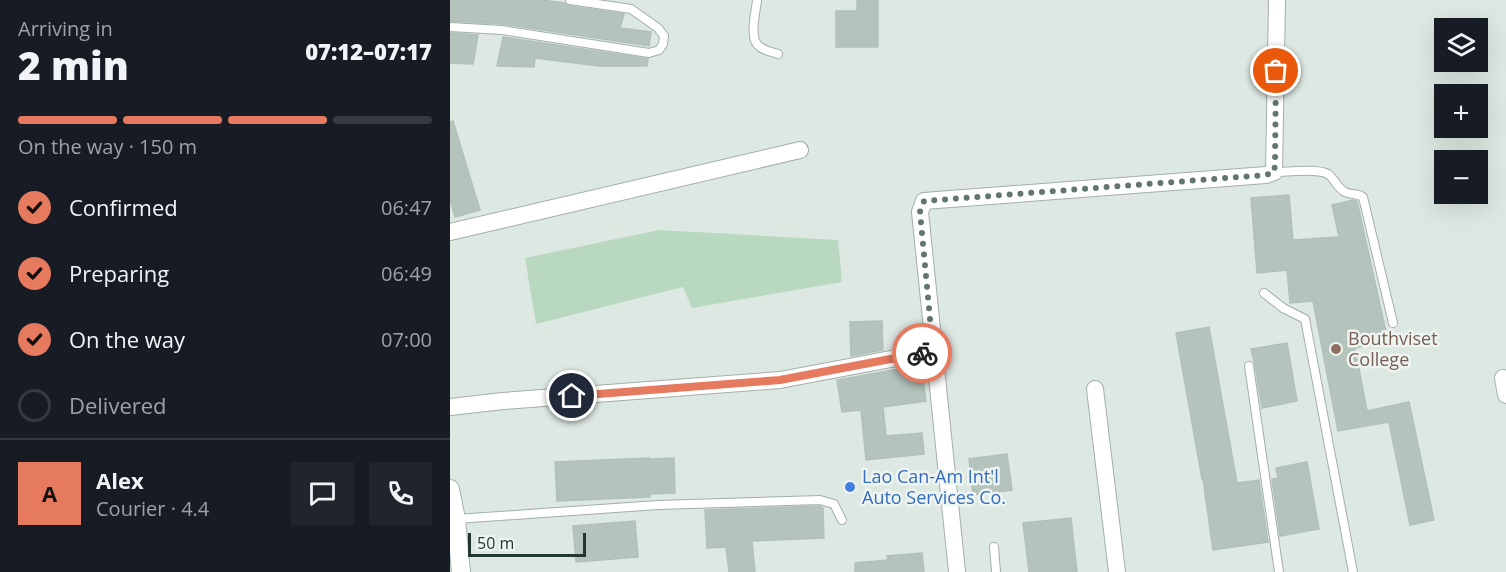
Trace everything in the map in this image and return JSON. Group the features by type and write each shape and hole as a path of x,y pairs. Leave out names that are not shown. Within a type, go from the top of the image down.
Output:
{"street":[{"path":"957,572 920,212 924,201 1266,175 1274,172 1277,0"},
{"path":"450,232 800,150"},
{"path":"450,407 780,380 933,351"},
{"path":"1503,378 1506,395"},
{"path":"1095,389 1117,572"},
{"path":"450,489 462,572"}],"lane":[{"path":"450,27 502,30 649,52 658,50 663,44 664,36 658,28 631,9 570,0"},
{"path":"757,0 754,42 759,47 778,54"},
{"path":"1274,172 1321,171 1330,175 1344,192 1363,197 1393,323"},
{"path":"1264,292 1283,308 1305,319 1353,572"},
{"path":"1249,366 1279,572"},
{"path":"456,519 658,505 819,500 834,504 842,520"},
{"path":"994,547 996,572"}],"green space":[{"path":"659,230 838,240 842,282 692,308 683,287 536,324 525,258"}],"building":[{"path":"450,0 541,0 624,14 620,28 651,32 649,46 503,24 450,21"},
{"path":"857,0 878,0 878,47 836,47 836,11 857,11"},
{"path":"450,33 478,35 473,64 450,63"},
{"path":"503,37 648,59 647,66 599,66 535,58 534,67 497,66"},
{"path":"453,121 480,210 455,217 450,199 450,122"},
{"path":"1289,195 1293,240 1339,237 1332,205 1357,201 1388,341 1355,348 1367,411 1409,402 1434,520 1410,525 1389,422 1338,431 1313,301 1290,303 1287,270 1257,273 1251,198"},
{"path":"882,321 883,350 851,356 850,322"},
{"path":"1209,327 1237,483 1259,480 1268,542 1213,550 1203,479 1176,333"},
{"path":"1287,343 1297,401 1262,408 1251,349"},
{"path":"921,365 926,401 883,407 886,436 922,433 924,454 866,460 861,410 842,412 837,380"},
{"path":"1007,454 1012,490 973,495 969,459"},
{"path":"674,458 675,493 650,494 650,497 557,501 555,462"},
{"path":"1307,462 1319,529 1280,536 1272,479 1278,478 1276,468"},
{"path":"819,506 823,508 824,538 752,541 755,572 729,572 726,547 707,548 705,510"},
{"path":"1071,518 1077,572 1029,572 1023,523"},
{"path":"635,521 638,557 576,562 573,526"},
{"path":"922,553 924,572 855,572 855,563 888,560 887,556"}],"way so far":[{"path":"922,353 933,351 920,212 924,201 1266,175 1274,172 1275,165 1276,71"}],"place":[{"name":"Bouthviset College","path":"1336,349"},
{"name":"Lao Can-Am Int'l Auto Services Co.","path":"850,487"}],"route":[{"path":"572,396 780,380 922,353"}]}
